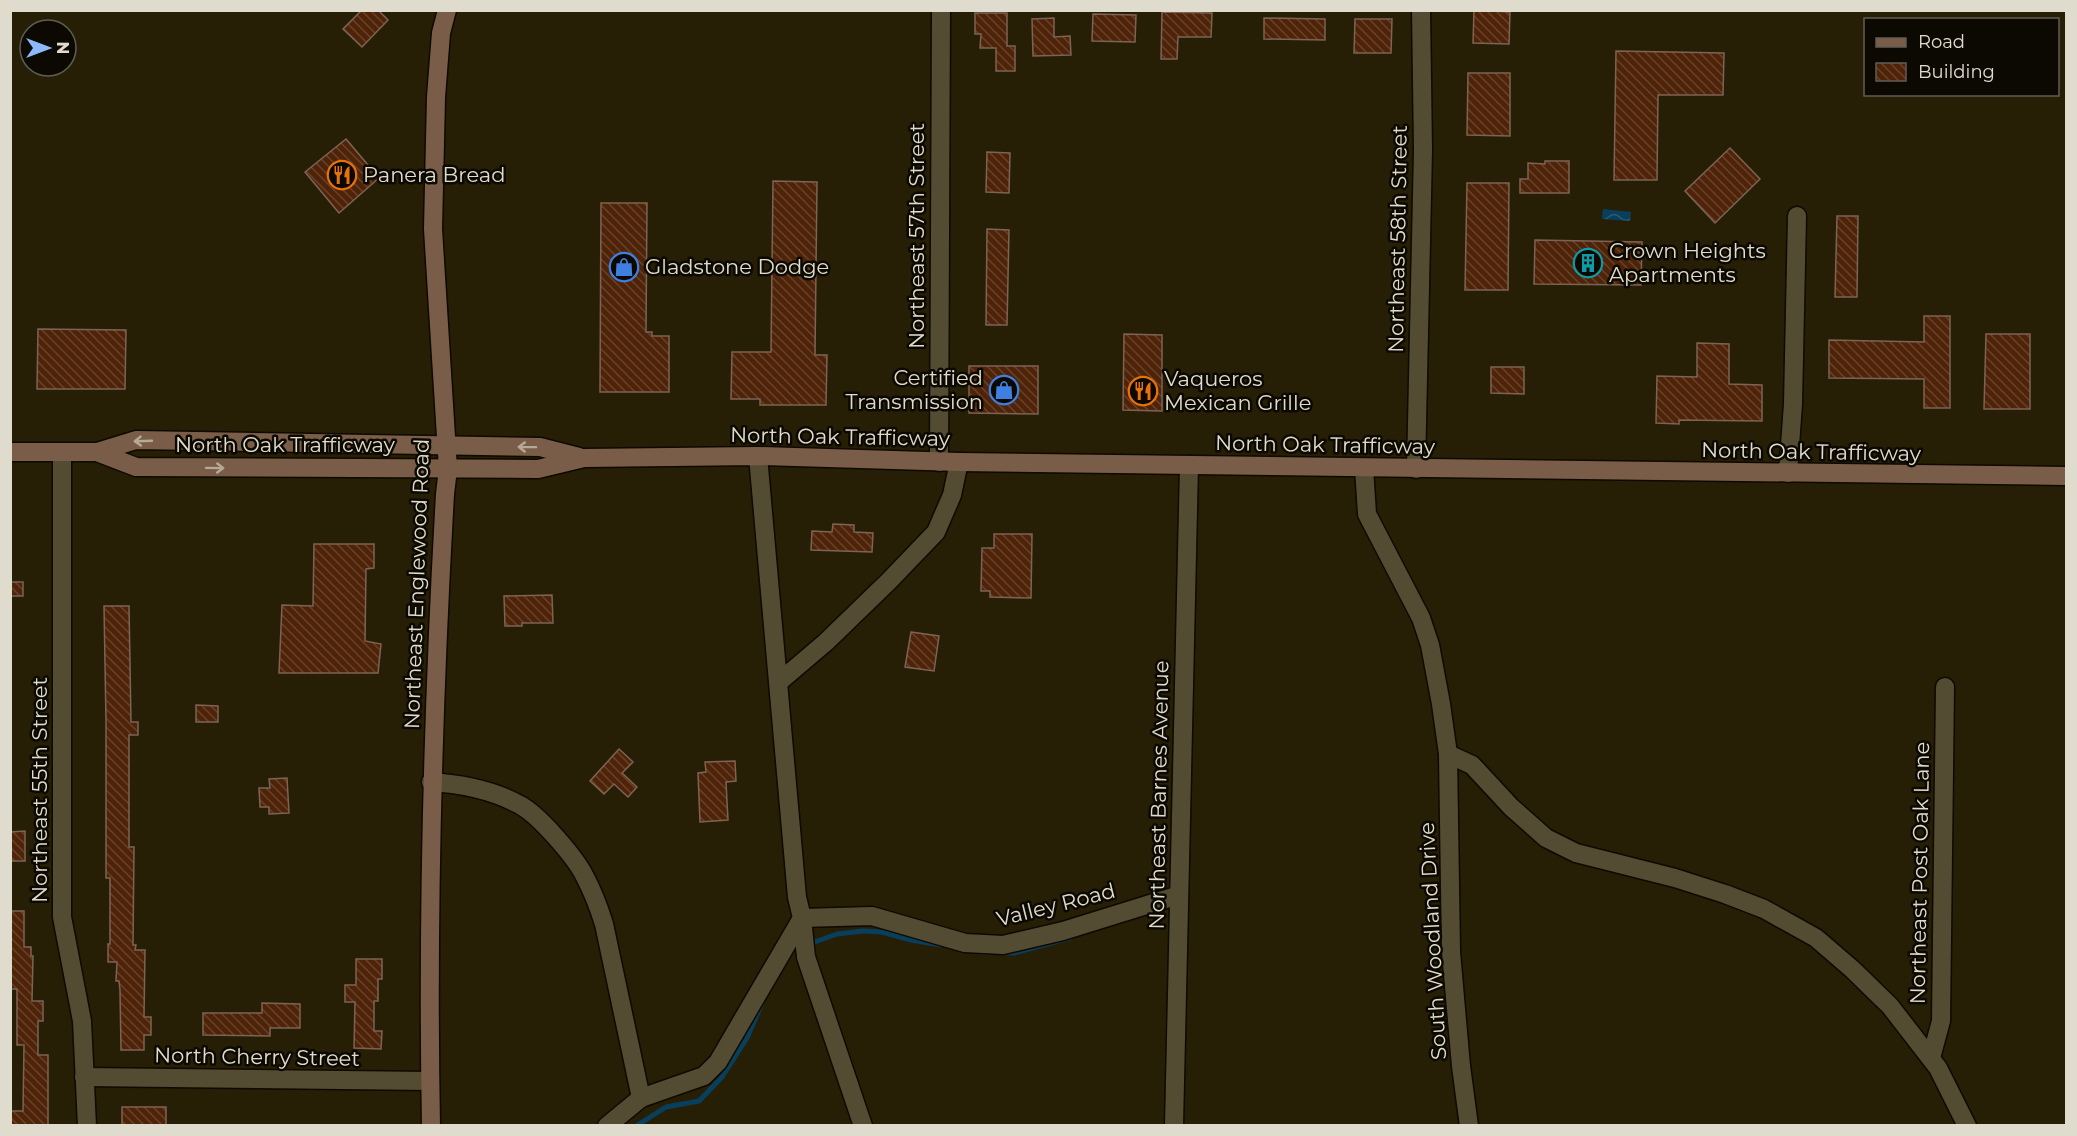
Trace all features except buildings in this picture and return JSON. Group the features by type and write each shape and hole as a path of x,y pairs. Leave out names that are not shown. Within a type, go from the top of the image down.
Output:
{"main road":[{"name":"Northeast Englewood Road","path":"432,1125 430,1081 431,782 438,611 448,469 434,229 436,97 441,33 447,10"},
{"name":"North Oak Trafficway","path":"10,452 97,452 136,440 540,447 584,458"},
{"name":"North Oak Trafficway","path":"97,452 136,467 538,469 584,458 758,456 939,462 2067,476"}],"street":[{"name":"Northeast 57th Street","path":"939,462 942,10"},
{"name":"Northeast 58th Street","path":"1416,469 1423,150 1421,10"},
{"path":"1788,473 1793,404 1797,216"},
{"name":"Northeast 55th Street","path":"62,452 62,917 82,1021 87,1125"},
{"path":"758,456 797,897 802,918 806,957 863,1125"},
{"path":"779,682 834,634 936,532 952,495 959,462"},
{"name":"Northeast Barnes Avenue","path":"1174,1125 1189,465"},
{"name":"South Woodland Drive","path":"1364,468 1367,514 1421,618 1430,645 1448,754 1451,952 1461,1066 1469,1125"},
{"name":"Northeast Post Oak Lane","path":"1931,1058 1941,1021 1945,687"},
{"path":"1448,754 1472,765 1511,807 1546,838 1576,853 1675,878 1725,894 1764,909 1816,938 1890,1006 1931,1058 1967,1125"},
{"path":"431,782 485,790 522,805 543,825 584,874 604,924 641,1098"},
{"name":"Valley Road","path":"802,918 872,916 964,943 1003,945 1064,931 1179,895"},
{"path":"607,1125 641,1098 704,1076 718,1062 802,918"},
{"name":"North Cherry Street","path":"84,1077 430,1081"}],"water":[{"path":"1603,209 1631,212 1630,221 1602,219"}],"waterway":[{"path":"812,943 837,934 863,931 882,932 941,945"},
{"path":"980,952 1014,953 1070,938"},
{"path":"636,1126 666,1107 699,1101 722,1077 747,1038 762,1003"}],"place":[{"name":"Panera Bread","path":"342,175"},
{"name":"Crown Heights Apartments","path":"1588,263"},
{"name":"Gladstone Dodge","path":"624,267"},
{"name":"Certified Transmission","path":"1004,390"},
{"name":"Vaqueros Mexican Grille","path":"1143,391"}]}
